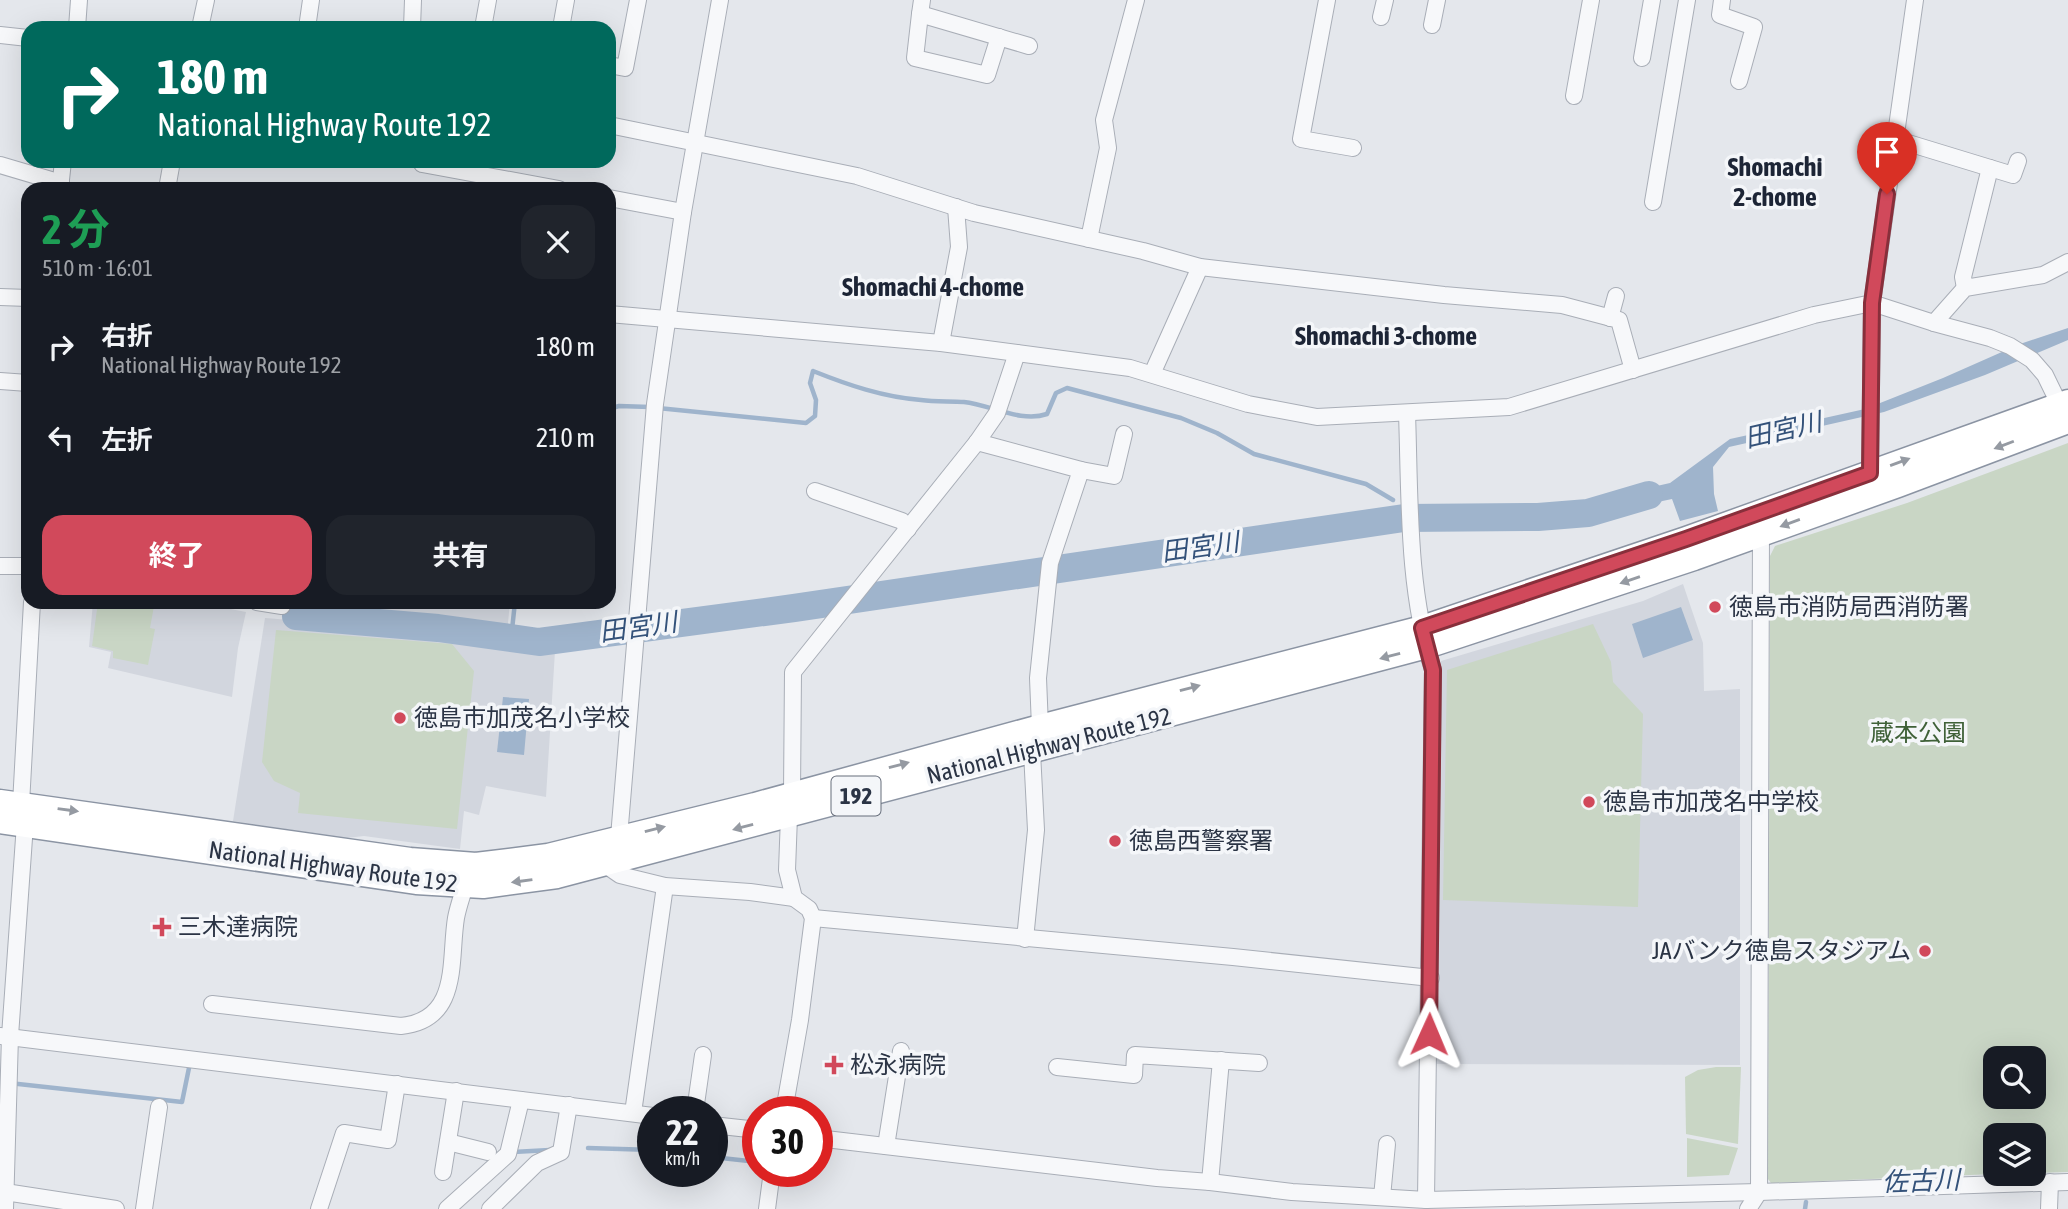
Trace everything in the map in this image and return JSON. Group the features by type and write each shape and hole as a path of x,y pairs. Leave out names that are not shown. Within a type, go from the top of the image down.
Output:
{"highway":[{"name":"National Highway Route 192","path":"1761,523 1870,473 2066,412"},
{"name":"National Highway Route 192","path":"0,821 15,810 476,865 548,856 755,805 791,804 900,783 1032,752 1424,637 1690,548 2066,412"},
{"name":"National Highway Route 192","path":"15,810 348,873 465,886 520,882 604,864 1040,727 1424,637"}],"street":[{"path":"78,21 79,0"},
{"path":"202,21 206,0"},
{"path":"308,21 311,0"},
{"path":"412,21 413,0"},
{"path":"484,21 488,0"},
{"path":"562,21 566,0"},
{"path":"616,66 625,68 638,0"},
{"path":"619,837 655,408 683,212 720,0"},
{"path":"1089,239 1108,148 1104,120 1136,0"},
{"path":"1327,0 1301,139 1353,148"},
{"path":"1381,18 1385,0"},
{"path":"1432,25 1437,0"},
{"path":"1574,96 1591,0"},
{"path":"1642,58 1652,0"},
{"path":"1653,202 1687,0"},
{"path":"1722,0 1720,15 1754,27 1739,81"},
{"path":"1870,473 1872,303 1915,0"},
{"path":"999,37 987,75 915,58 921,7 1029,46"},
{"path":"0,35 21,37"},
{"path":"616,126 858,176 956,207 1200,267 1444,295 1562,305 1619,320 1633,370"},
{"path":"1895,139 2014,175 2018,161"},
{"path":"0,165 49,182"},
{"path":"444,168 520,182"},
{"path":"1965,288 1963,277 1990,168"},
{"path":"616,199 683,212"},
{"path":"941,343 959,247 956,207"},
{"path":"1934,323 1965,288 2043,275 2068,262"},
{"path":"1152,374 1200,267"},
{"path":"1610,318 1616,296"},
{"path":"0,297 21,298"},
{"path":"616,314 941,343 1130,368 1248,404 1317,417 1509,407 1814,315 1872,303 2010,346 2032,360 2045,375 2066,412"},
{"path":"794,898 787,870 793,672 977,442 998,410 1017,353"},
{"path":"0,381 21,382"},
{"path":"1407,413 1418,613 1433,670 1426,1200"},
{"path":"977,442 1081,470 1114,476 1124,434"},
{"path":"1040,727 1038,678 1049,569 1081,470"},
{"path":"815,491 902,521 908,529"},
{"path":"1748,1209 1759,1192 1761,523"},
{"path":"0,566 21,566"},
{"path":"31,609 15,810 5,1036 8,1084 5,1201 116,1209"},
{"path":"1025,939 1037,830 1032,752"},
{"path":"604,864 620,876 665,886 794,898 809,909 813,918 787,1096"},
{"path":"212,1004 401,1026 426,1020 446,995 454,960 456,918 465,886"},
{"path":"633,1114 665,886"},
{"path":"813,918 1431,978"},
{"path":"5,1036 637,1114"},
{"path":"886,1146 901,1051"},
{"path":"697,1096 703,1055"},
{"path":"1057,1067 1134,1075 1135,1055 1259,1063"},
{"path":"1210,1182 1221,1060"},
{"path":"319,1209 344,1133 388,1140 397,1084"},
{"path":"443,1172 456,1091"},
{"path":"447,1209 508,1154 514,1139 521,1100"},
{"path":"490,1209 537,1163 561,1152 569,1105"},
{"path":"144,1209 159,1107"},
{"path":"833,1140 1292,1192 1426,1200 2068,1181"},
{"path":"448,1142 488,1152"},
{"path":"1382,1198 1387,1144"},
{"path":"2049,1209 2050,1182"},
{"path":"766,1209 769,1187"}],"shaded area":[{"name":"徳島市加茂名中学校","path":"1683,584 1703,643 1704,691 1740,689 1740,1065 1434,1064 1441,661 1643,601"},
{"path":"92,609 231,609 246,612 232,697 108,668 111,652 89,647"},
{"name":"徳島市加茂名小学校","path":"291,609 509,609 506,644 555,651 546,797 486,786 479,815 464,811 460,849 364,836 346,838 233,821 265,618 290,620"}],"green space":[{"name":"蔵本公園","path":"2068,443 2068,1172 2046,1173 2046,1123 1983,1123 1983,1174 1771,1183 1768,1179 1770,556 1775,546 1907,503"},
{"path":"97,609 153,609 150,628 155,629 148,665 113,658 113,651 92,646"},
{"path":"1593,624 1611,662 1613,682 1643,714 1638,907 1443,900 1447,670"},
{"path":"276,630 452,644 474,671 457,829 298,813 300,793 274,781 262,762"},
{"path":"1741,1067 1738,1144 1686,1134 1685,1077 1698,1070"},
{"path":"1687,1138 1738,1148 1729,1175 1687,1177"}],"water":[{"path":"2068,328 2068,340 1985,375 1884,412 1729,447 1713,467 1718,511 1680,521 1672,499 1615,511 1613,496 1670,483 1730,439 1865,409 2020,344"},
{"path":"1681,607 1693,640 1643,658 1632,624"},
{"path":"503,697 529,699 524,755 497,752"}],"waterway":[{"path":"658,408 806,423 815,416 816,400 810,383 813,371 853,386 893,396 926,401 964,402 1027,416 1047,414 1056,393 1067,388 1181,418 1217,433 1254,454 1366,484 1393,500"},
{"path":"616,407 650,407"},
{"name":"田宮川","path":"296,616 438,628 539,642 794,608 1404,518 1538,517 1588,513 1649,495"},
{"path":"511,639 514,609"},
{"path":"0,1082 182,1102 190,1063"},
{"path":"588,1148 637,1150"},
{"path":"513,1152 550,1150"},
{"path":"728,1159 742,1160"},
{"path":"1805,1209 1806,1202"}],"place":[{"name":"徳島市消防局西消防署","path":"1715,607"},
{"name":"徳島市加茂名小学校","path":"400,718"},
{"name":"徳島市加茂名中学校","path":"1589,802"},
{"name":"徳島西警察署","path":"1115,841"},
{"name":"三木達病院","path":"162,927"},
{"name":"JAバンク徳島スタジアム","path":"1925,951"},
{"name":"松永病院","path":"834,1065"}],"district":[{"name":"Shomachi 2-chome","path":"1775,182"},
{"name":"Shomachi 4-chome","path":"933,287"},
{"name":"Shomachi 3-chome","path":"1386,336"}],"route":[{"path":"1429,1034 1433,670 1422,628 1686,539 1870,473 1872,303 1887,194"}],"water label":[{"name":"佐古川","path":"1921,1181"}]}
